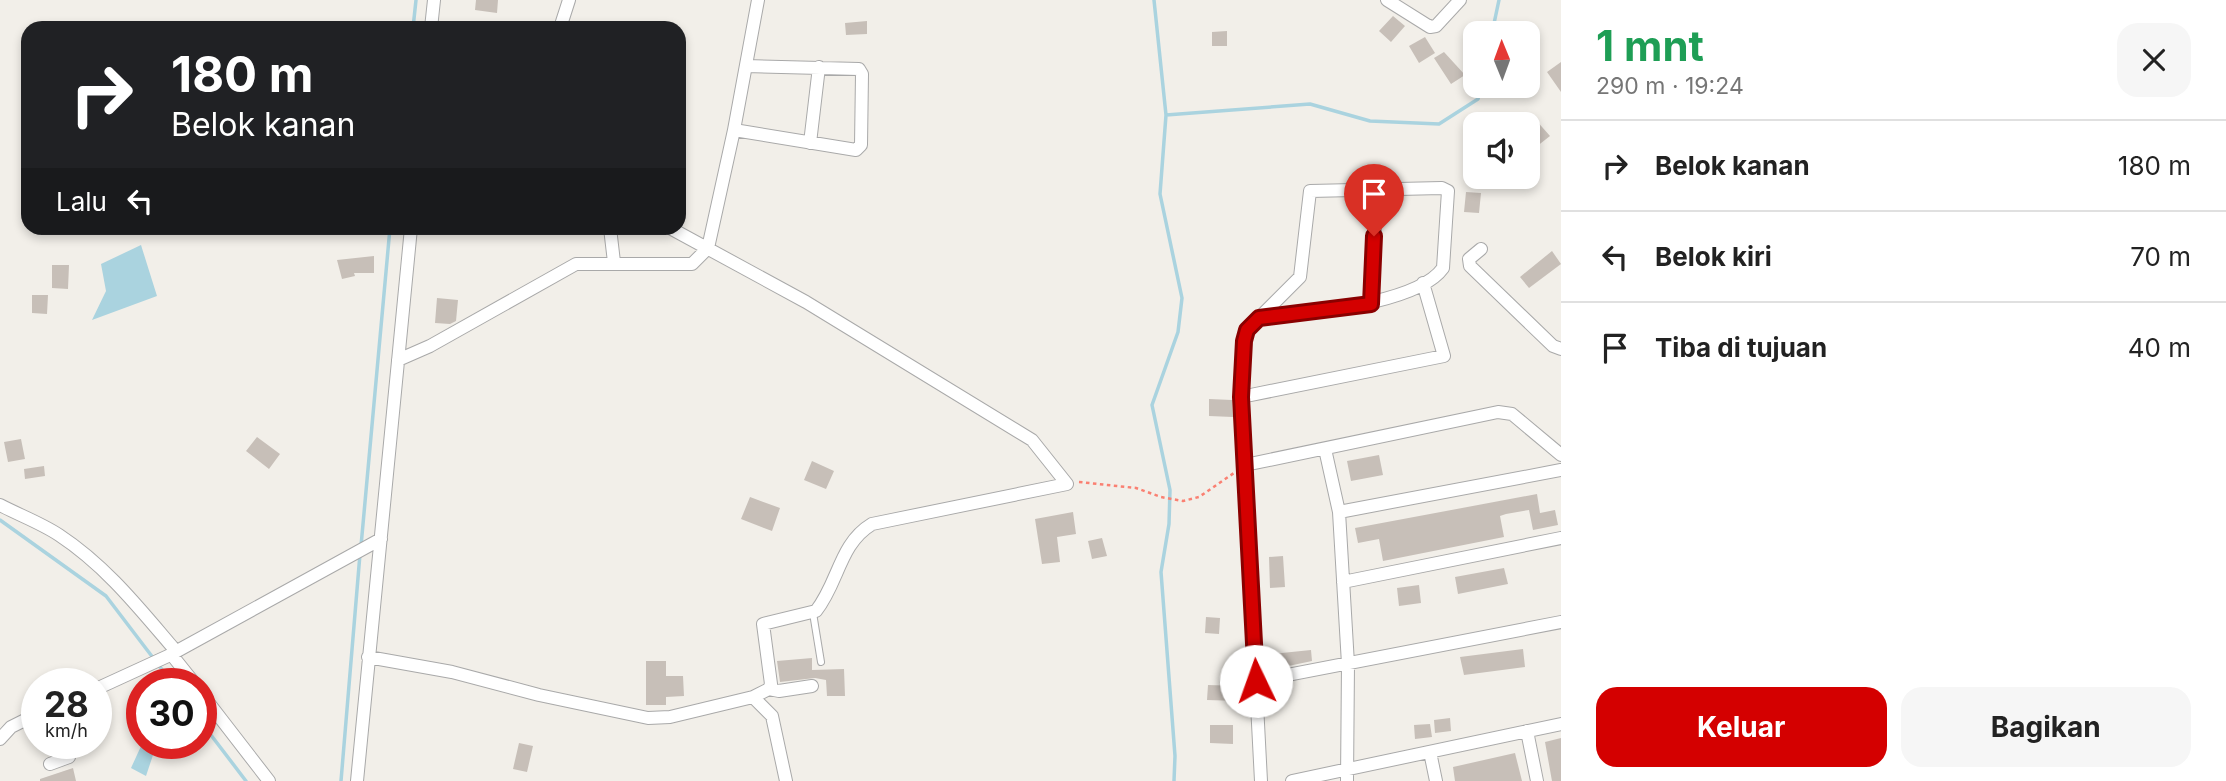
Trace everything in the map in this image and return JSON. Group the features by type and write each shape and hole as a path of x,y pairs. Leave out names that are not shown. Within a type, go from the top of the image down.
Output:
{"street":[{"path":"432,21 434,0"},
{"path":"562,21 569,0"},
{"path":"398,360 430,346 576,264 692,264 708,248 734,130 758,0"},
{"path":"1387,0 1430,27 1436,26 1460,0"},
{"path":"734,130 856,150 861,145 862,74 856,67 746,66"},
{"path":"810,143 819,67"},
{"path":"1259,318 1371,304 1423,283 1443,268 1448,191 1442,188 1310,191 1300,277 1259,318 1247,330 1241,397 1261,781"},
{"path":"1371,304 1377,191"},
{"path":"356,781 376,542 410,235"},
{"path":"611,235 614,262"},
{"path":"683,235 806,302 1032,440 1067,484 873,524 858,532 848,545 819,607 813,613 763,624 771,684 769,689"},
{"path":"1481,249 1469,259 1470,266 1553,346 1561,349"},
{"path":"1241,397 1444,356 1423,283"},
{"path":"1245,465 1499,412 1512,414 1561,455"},
{"path":"1325,449 1339,512 1348,664 1346,776"},
{"path":"1339,512 1561,470"},
{"path":"0,493 2,506 57,534 86,554 117,582 183,668"},
{"path":"1343,582 1561,538"},
{"path":"112,682 149,665 376,542"},
{"path":"1256,681 1561,622"},
{"path":"368,657 452,672 639,717 670,717 753,697 769,689 779,691 812,686"},
{"path":"753,697 772,716 786,781"},
{"path":"217,714 269,781"},
{"path":"0,739 11,727 21,722"},
{"path":"1292,781 1346,776 1430,752 1561,724"},
{"path":"1527,731 1537,781"},
{"path":"1430,752 1436,781"},
{"path":"50,764 68,759"}],"lane":[{"path":"813,613 821,662"}],"path":[{"path":"1081,482 1136,488 1161,498 1183,501 1199,497 1245,465"}],"water":[{"path":"141,245 157,296 92,320 106,291 101,264"},
{"path":"135,759 152,759 146,776 131,768"}],"building":[{"path":"476,0 498,0 497,13 475,10"},
{"path":"1393,16 1405,26 1391,42 1379,31"},
{"path":"867,21 867,34 846,35 845,23"},
{"path":"1227,31 1227,46 1212,46 1212,32"},
{"path":"1425,37 1435,53 1419,63 1409,46"},
{"path":"1444,52 1463,73 1463,76 1451,84 1434,58"},
{"path":"1561,62 1561,92 1547,72"},
{"path":"1540,125 1550,136 1540,144"},
{"path":"1466,192 1481,193 1479,213 1464,212"},
{"path":"1552,251 1561,264 1529,288 1520,277"},
{"path":"374,256 374,273 354,273 355,276 342,279 337,260"},
{"path":"52,265 69,265 68,289 52,288"},
{"path":"32,295 48,295 47,314 32,313"},
{"path":"437,298 458,300 456,321 450,324 435,323"},
{"path":"1209,399 1232,400 1233,417 1209,416"},
{"path":"257,437 280,454 269,469 246,451"},
{"path":"21,439 25,459 8,462 4,442"},
{"path":"1379,455 1383,475 1351,481 1347,461"},
{"path":"812,461 834,471 826,489 804,480"},
{"path":"44,466 45,476 25,479 24,469"},
{"path":"1537,494 1540,513 1555,510 1558,525 1533,530 1529,510 1506,514 1500,516 1504,537 1383,561 1379,539 1358,543 1355,528"},
{"path":"750,497 780,508 772,531 741,519"},
{"path":"1073,512 1076,534 1057,537 1060,562 1042,564 1035,519"},
{"path":"1102,538 1107,556 1092,559 1088,541"},
{"path":"1283,556 1285,587 1270,588 1269,557"},
{"path":"1504,568 1508,584 1458,594 1455,577"},
{"path":"1419,585 1421,603 1399,606 1397,588"},
{"path":"1206,617 1220,618 1219,634 1205,633"},
{"path":"1523,649 1525,667 1464,675 1460,657"},
{"path":"1311,650 1312,661 1274,669 1272,654"},
{"path":"812,658 812,670 844,669 845,696 827,696 826,680 815,678 780,682 777,661"},
{"path":"646,661 666,661 666,676 683,676 684,696 666,697 666,705 646,705"},
{"path":"1208,685 1240,686 1239,701 1207,700"},
{"path":"1450,718 1451,731 1435,733 1434,720"},
{"path":"1430,724 1432,737 1415,739 1414,725"},
{"path":"1210,725 1233,725 1233,744 1210,743"},
{"path":"1561,738 1561,781 1552,781 1545,742"},
{"path":"519,743 533,746 527,772 513,769"},
{"path":"1515,753 1522,781 1455,781 1453,767"},
{"path":"73,768 76,781 40,781 40,779"}],"waterway":[{"path":"414,21 416,0"},
{"path":"1154,0 1166,115 1160,194 1182,298 1178,332 1152,405 1170,490 1169,524 1161,572 1175,756 1174,781"},
{"path":"1495,21 1499,0"},
{"path":"1166,115 1310,104 1370,121 1439,124 1478,98"},
{"path":"361,546 389,235"},
{"path":"0,520 106,596 161,668"},
{"path":"341,781 360,554"},
{"path":"217,743 246,781"}],"route":[{"path":"1256,681 1241,397 1245,336 1247,330 1259,318 1371,304 1374,236"}]}
